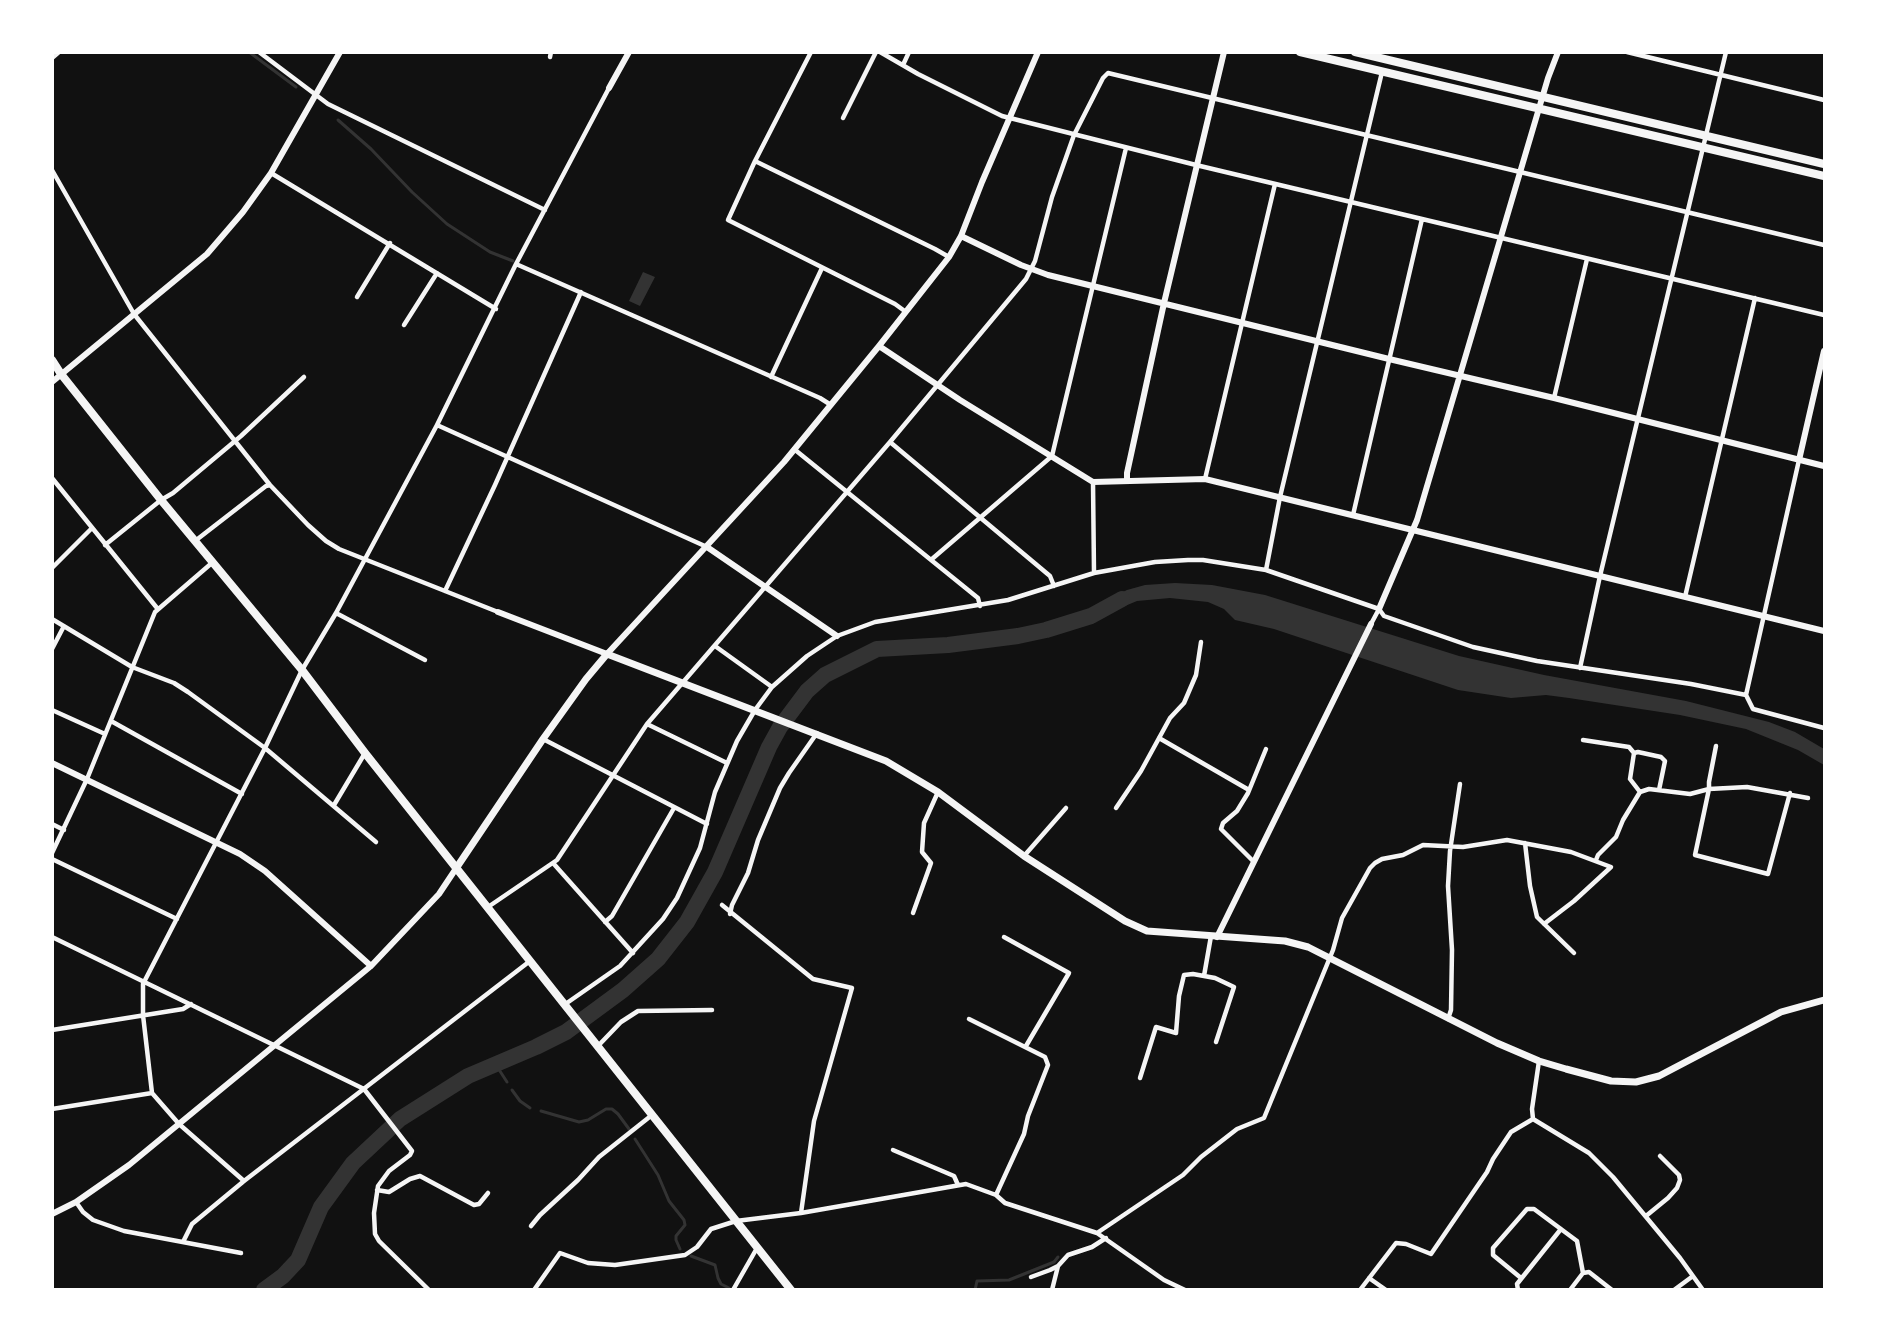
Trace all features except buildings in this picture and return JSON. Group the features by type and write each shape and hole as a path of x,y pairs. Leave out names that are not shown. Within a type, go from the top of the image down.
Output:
{"main road":[{"path":"1300,52 1824,176"},
{"path":"1355,52 1385,56 1542,97 1824,164"},
{"path":"52,360 161,500 302,670 365,753 791,1290"},
{"path":"457,867 543,739 607,654 886,761 938,792 1024,856 1125,921 1147,930 1286,941 1308,947 1330,956 1448,1019 1539,1061 1611,1081 1636,1082 1659,1076 1781,1012 1824,1000"}],"street":[{"path":"52,58 59,52"},
{"path":"259,52 328,104 545,210"},
{"path":"52,382 207,254 243,212 271,173 317,96 340,52"},
{"path":"244,1181 179,1124 152,1093 142,987 218,842 302,670 336,613 437,426 516,264 629,52"},
{"path":"811,52 755,161 728,220 895,304 906,312"},
{"path":"843,118 878,52 1000,115 1196,165 1824,315"},
{"path":"903,65 909,52"},
{"path":"52,170 134,314 270,485 326,541 364,559 607,654 794,449 949,257 961,236 1038,52"},
{"path":"1127,480 1164,303 1224,52"},
{"path":"1627,52 1824,100"},
{"path":"1580,668 1726,52"},
{"path":"1204,976 1214,936 1355,659 1413,530 1556,53"},
{"path":"1266,570 1280,497 1382,72"},
{"path":"488,907 553,863 560,855 647,724 890,442 1026,279 1032,270 1052,197 1074,135 1103,78 1108,73 1824,245"},
{"path":"932,559 1052,456 1126,148"},
{"path":"755,161 949,257"},
{"path":"271,173 496,309"},
{"path":"1205,479 1275,184"},
{"path":"1353,515 1422,219"},
{"path":"961,236 1032,270 1824,466"},
{"path":"357,297 390,243"},
{"path":"1554,398 1587,259"},
{"path":"516,264 831,405"},
{"path":"771,377 822,268"},
{"path":"404,325 437,273"},
{"path":"445,591 581,292"},
{"path":"1685,597 1755,298"},
{"path":"879,346 937,385 1093,482 1205,479 1824,631"},
{"path":"1824,351 1746,695 1753,709 1824,728"},
{"path":"105,545 173,493 235,441 304,377"},
{"path":"437,426 707,547 837,636"},
{"path":"890,442 1050,576 1054,586"},
{"path":"794,449 845,492 932,559 978,598 980,606"},
{"path":"52,478 158,608"},
{"path":"1093,482 1094,573"},
{"path":"195,541 270,485"},
{"path":"52,568 92,528"},
{"path":"566,1007 620,966 660,922 677,898 700,848 727,763 755,710 772,687 807,656 837,636 875,622 1008,600 1094,573 1155,562 1203,560 1266,570 1379,609 1384,616 1473,646 1537,662 1691,684 1746,695"},
{"path":"52,853 87,779 158,608 213,562"},
{"path":"336,613 425,660"},
{"path":"52,620 132,667 181,687 265,748 376,842"},
{"path":"52,649 64,626"},
{"path":"1116,808 1173,714 1184,703 1195,678 1201,642"},
{"path":"715,646 772,687"},
{"path":"52,710 105,734"},
{"path":"111,721 242,794"},
{"path":"647,724 727,763"},
{"path":"730,914 780,788 817,733"},
{"path":"1159,738 1249,790"},
{"path":"543,739 707,824"},
{"path":"1583,740 1629,747 1634,753 1630,779 1640,792"},
{"path":"1716,746 1695,855 1768,874 1790,793"},
{"path":"1253,861 1221,829 1223,824 1237,811 1249,790 1266,749"},
{"path":"333,805 365,753"},
{"path":"1634,753 1661,756 1665,761 1659,790"},
{"path":"52,762 240,854 265,871 371,966"},
{"path":"1448,1019 1451,1010 1452,950 1448,886 1460,784"},
{"path":"1596,860 1616,837 1623,820 1640,792 1649,789 1690,794 1709,789 1747,787 1808,798"},
{"path":"913,913 931,863 922,852 924,823 938,792"},
{"path":"605,922 612,916 674,808"},
{"path":"1024,856 1066,808"},
{"path":"52,824 64,830"},
{"path":"1097,1233 1183,1175 1201,1157 1237,1129 1264,1118 1330,956 1346,910 1371,866 1382,859 1402,855 1423,845 1477,846 1507,840 1571,852 1611,867 1544,924"},
{"path":"1525,843 1530,886 1537,917 1574,953"},
{"path":"52,859 177,919"},
{"path":"553,863 633,953"},
{"path":"52,1214 76,1202 129,1165 371,966 439,894 457,867"},
{"path":"722,905 730,914 813,979 852,988 814,1121 801,1213"},
{"path":"52,937 364,1089 411,1148 412,1153 389,1171 376,1190 374,1227 376,1238 429,1290"},
{"path":"1004,937 1069,973 1026,1046"},
{"path":"183,1242 192,1224 244,1181 530,961"},
{"path":"1140,1078 1156,1027 1176,1033 1179,996 1184,975 1193,974 1215,978 1234,987 1216,1042"},
{"path":"52,1030 187,1008 191,1004"},
{"path":"597,1047 621,1022 638,1011 712,1010"},
{"path":"969,1019 1046,1057 1048,1065 1028,1116 1024,1134 996,1196"},
{"path":"1533,1119 1532,1109 1539,1061"},
{"path":"52,1109 152,1093"},
{"path":"531,1226 599,1157 652,1115"},
{"path":"1533,1119 1589,1153 1613,1177 1680,1258 1703,1290"},
{"path":"1360,1290 1396,1243 1406,1244 1431,1254 1487,1172 1511,1132 1533,1119"},
{"path":"893,1150 954,1176 958,1185"},
{"path":"1646,1216 1668,1198 1677,1188 1680,1180 1660,1156"},
{"path":"376,1190 389,1192 410,1179 420,1176 474,1205 479,1204 488,1192"},
{"path":"534,1290 560,1253 588,1263 615,1265 685,1255 697,1246 711,1229 736,1221 801,1213 966,1184 996,1196 1005,1203 1097,1233 1164,1280 1185,1290"},
{"path":"76,1202 87,1215 124,1231 241,1253"},
{"path":"1521,1278 1493,1255 1493,1248 1527,1209 1534,1209 1577,1241 1583,1273"},
{"path":"1518,1290 1517,1284 1521,1278 1561,1229"},
{"path":"1031,1277 1058,1266 1068,1255 1092,1247 1106,1238"},
{"path":"733,1290 758,1247"},
{"path":"1053,1290 1058,1266"},
{"path":"1570,1290 1583,1273 1589,1272 1612,1290"},
{"path":"1674,1290 1693,1276"},
{"path":"1368,1278 1386,1290"}],"shaded area":[{"path":"643,272 655,277 640,306 629,301"},
{"path":"1175,583 1212,585 1265,595 1459,656 1544,675 1686,701 1769,722 1795,732 1824,749 1824,765 1798,750 1746,729 1680,715 1546,695 1511,698 1458,690 1274,629 1235,620 1224,609 1208,602 1170,598 1137,601 1091,620 1117,595 1127,590 1145,585"}],"waterway":[{"path":"249,52 296,87"},
{"path":"338,120 447,224 490,252 513,261"},
{"path":"264,1290 283,1276 298,1260 321,1207 353,1163 400,1119 468,1076 566,1032 623,990 658,959 687,922 715,872 769,747 780,727 807,691 825,675 877,649 948,645 1018,636 1091,616 1122,599"},
{"path":"496,1065 507,1082"},
{"path":"512,1090 520,1101 530,1108"},
{"path":"541,1111 579,1122 588,1120 606,1109 612,1109 629,1129"},
{"path":"635,1139 658,1175 669,1201 684,1220 685,1225 676,1236 680,1249"},
{"path":"691,1256 715,1265 721,1284 729,1288"},
{"path":"975,1290 977,1281 1009,1280 1054,1262 1058,1257"}]}
